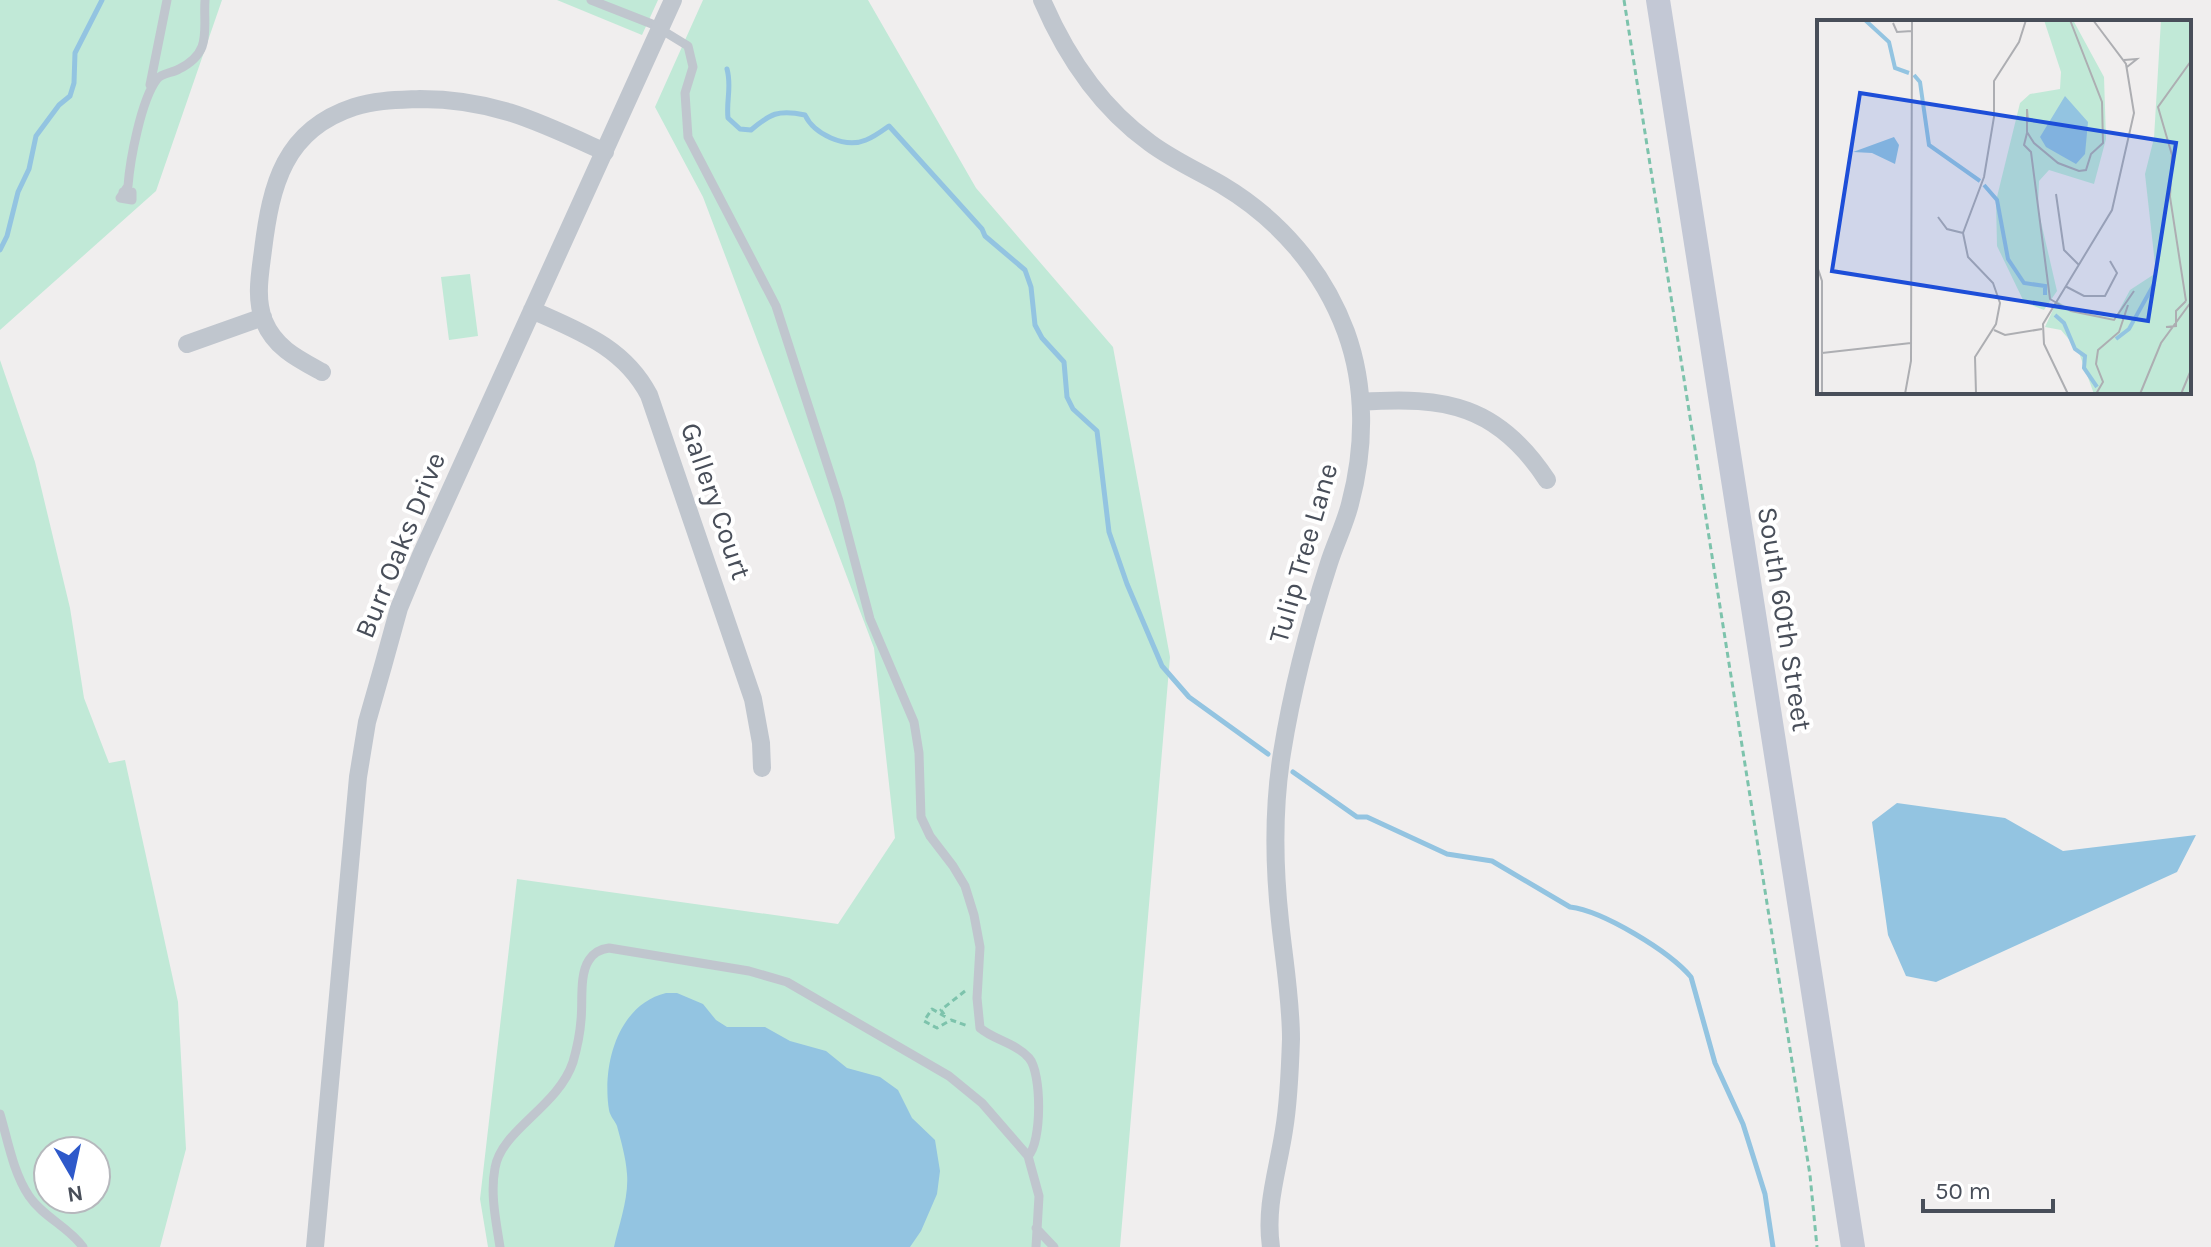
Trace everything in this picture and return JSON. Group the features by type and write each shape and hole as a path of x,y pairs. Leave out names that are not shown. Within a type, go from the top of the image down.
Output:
{"street":[{"name":"Burr Oaks Drive","path":"315,1247 354,806 367,722 399,608 673,0"},
{"name":"Tulip Tree Lane","path":"1042,0 1056,33 1076,66 1121,119 1179,163 1248,202 1296,246 1317,274 1346,334 1356,367 1362,438 1355,484 1290,705 1276,807 1275,861 1291,1034 1284,1132 1269,1202 1271,1247"},
{"name":"South 60th Street","path":"1658,0 1853,1247"},
{"path":"322,372 291,355 280,345 263,317 258,295 270,196 294,148 306,135 352,107 381,101 461,100 510,110 605,152"},
{"name":"Gallery Court","path":"532,310 609,347 627,362 649,395 753,699 762,768"},
{"path":"187,344 263,317"},
{"path":"1361,402 1421,400 1472,412 1516,440 1547,480"}],"lane":[{"path":"123,192 128,186 167,0"},
{"path":"149,92 160,76 185,66 203,47 206,36 205,0"},
{"path":"591,0 652,24 688,46 693,67 685,93 688,137 776,306 839,501 855,572 870,619 914,722 919,753 921,817 930,836 965,886 974,915 980,947 980,1028 1022,1052 1036,1070 1036,1134 1033,1151 1028,1156"},
{"path":"500,1247 493,1194 499,1153 546,1104 566,1078 579,1034 587,962 597,952 609,948 749,971 787,982 949,1076 982,1103 1028,1156 1039,1196 1036,1247"},
{"path":"0,1114 14,1162 30,1196 55,1223 74,1235 83,1247"},
{"path":"1036,1228 1054,1247"}],"path":[{"path":"1624,0 1810,1175 1817,1247"},
{"path":"978,984 941,1010 946,1017 932,1009 924,1021 937,1028 951,1020 980,1028"}],"green space":[{"path":"0,0 222,0 156,191 0,330"},
{"path":"557,0 658,0 642,35"},
{"path":"703,0 868,0 976,188 1113,347 1170,657 1120,1247 488,1247 480,1199 517,879 838,924 895,838 874,648 703,197 655,107"},
{"path":"470,274 478,336 449,340 441,277"},
{"path":"0,360 35,462 70,608 84,698 109,763 125,760 178,1002 186,1149 160,1247 0,1247"}],"water":[{"path":"1897,803 2005,818 2063,851 2196,835 2177,872 1936,982 1906,976 1888,935 1872,822"},
{"path":"666,993 677,993 703,1004 716,1020 727,1027 765,1027 790,1041 826,1051 847,1068 880,1077 898,1090 912,1118 935,1140 940,1171 937,1194 921,1231 910,1247 614,1247 627,1183 622,1144 609,1110 607,1093 611,1057 616,1040 635,1010"}],"waterway":[{"path":"0,250 7,236 18,192 29,169 36,136 59,105 70,96 74,83 75,53 102,0"},
{"path":"727,69 728,118 740,129 751,130 775,114 796,113 805,115 823,134 849,143 866,140 889,126 985,236 1025,270 1031,287 1035,325 1042,338 1064,362 1067,397 1073,409 1097,431 1109,532 1162,666 1189,697 1268,754"},
{"path":"1293,772 1357,817 1367,817 1447,854 1492,861 1570,907 1600,916 1635,934 1681,967 1691,977 1715,1063 1743,1124 1765,1194 1773,1247"}]}
